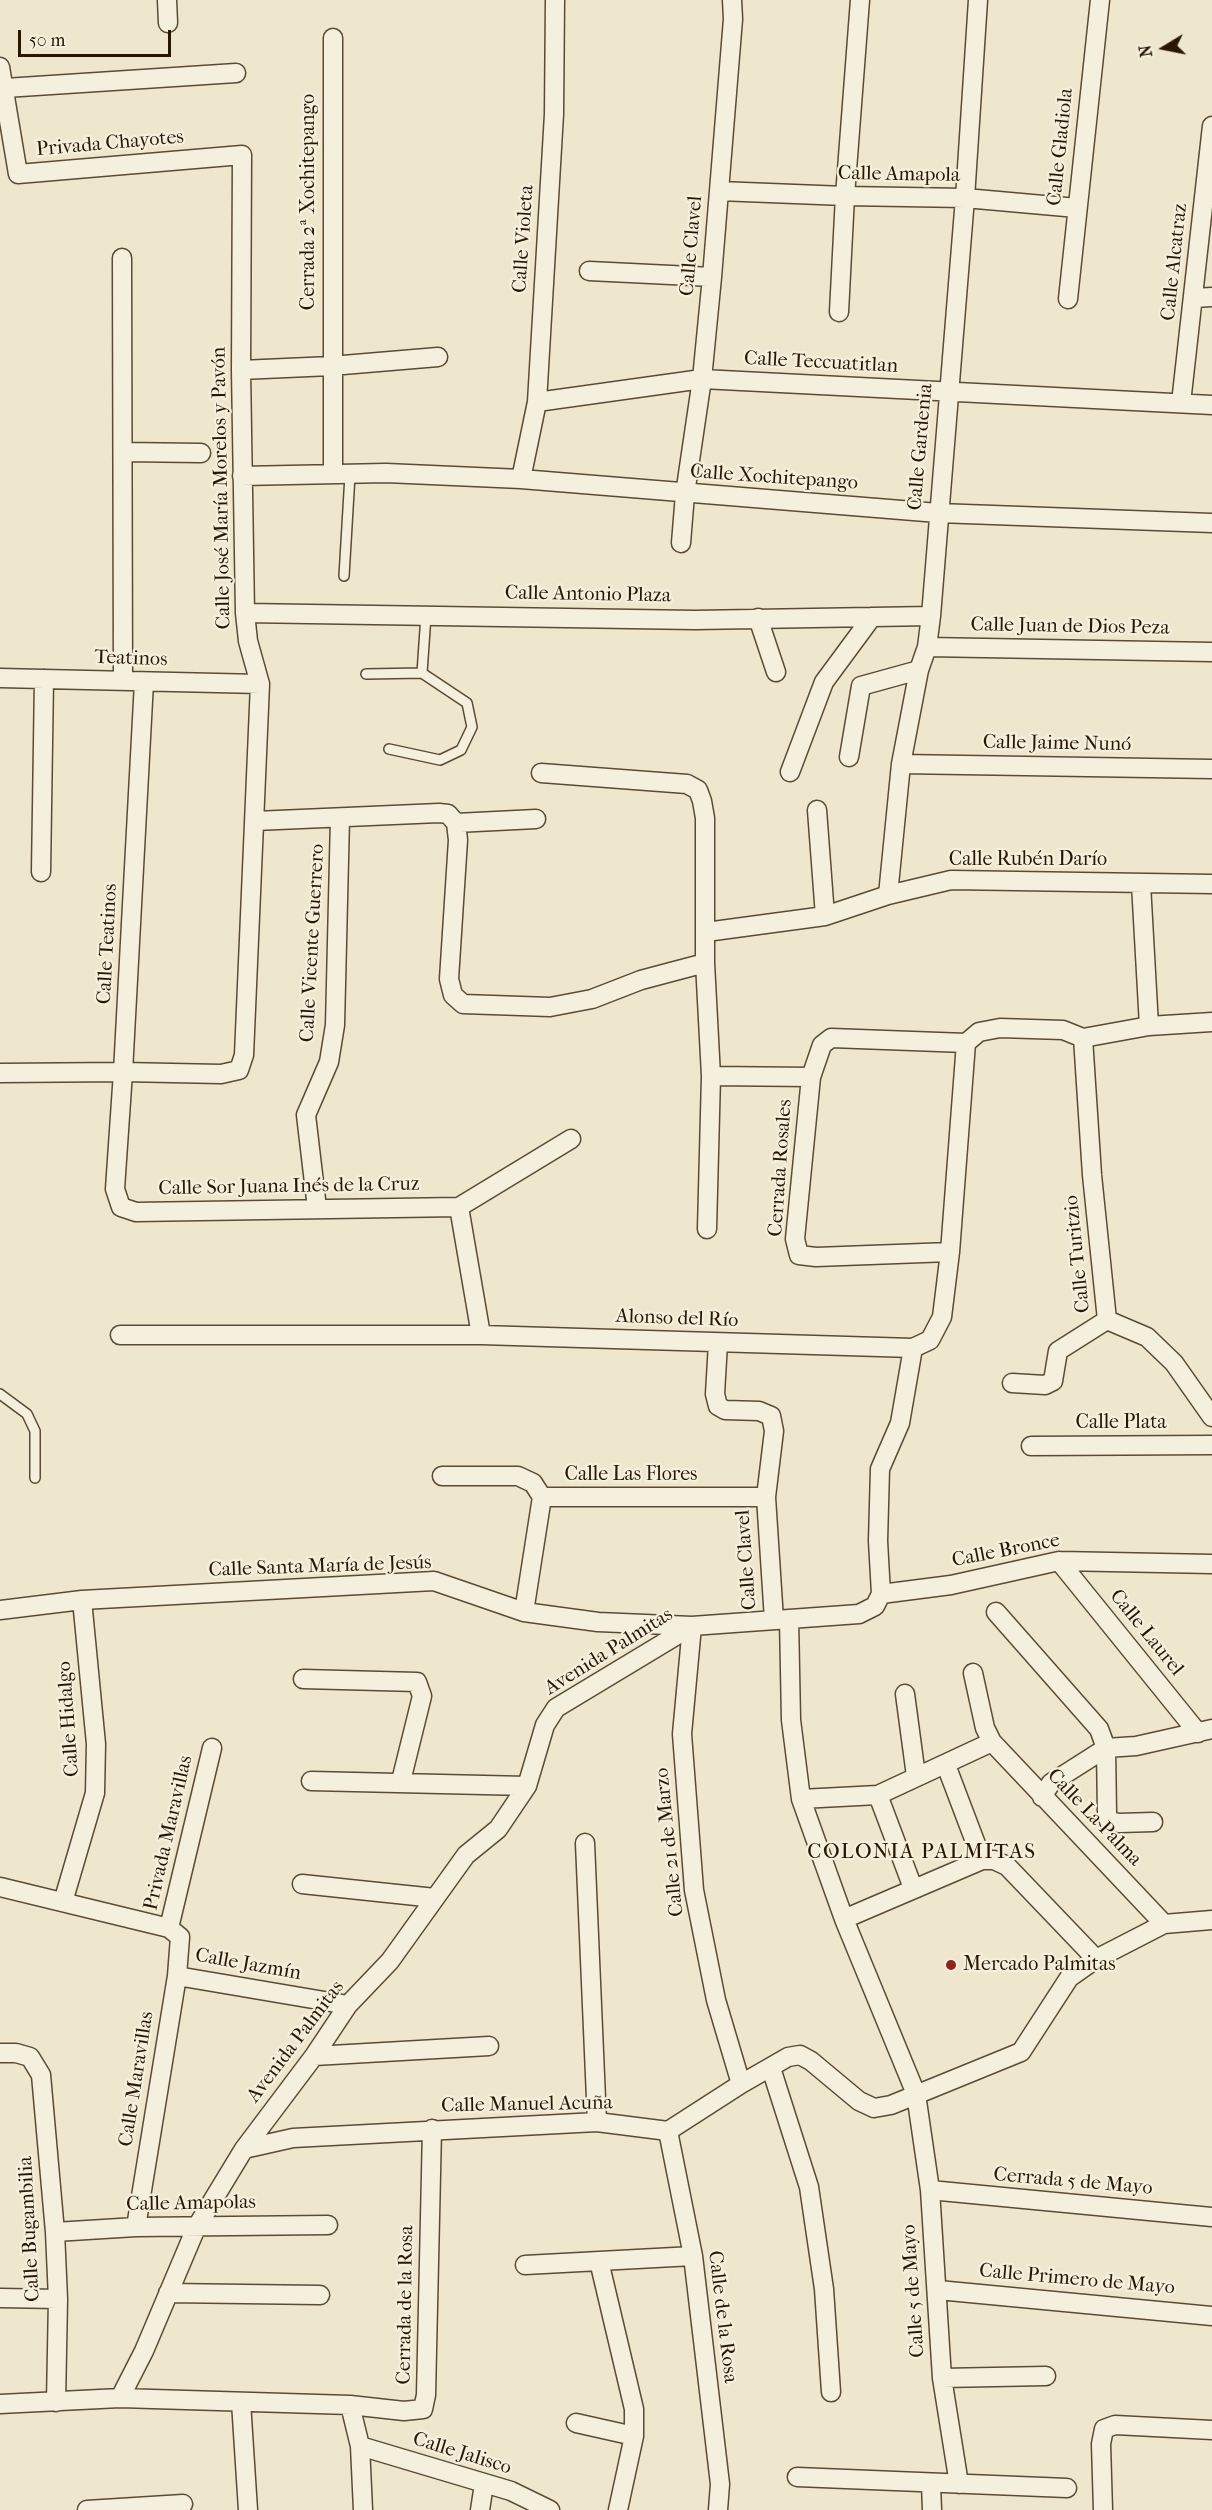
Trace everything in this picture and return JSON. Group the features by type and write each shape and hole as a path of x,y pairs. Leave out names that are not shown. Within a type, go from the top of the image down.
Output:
{"street":[{"path":"167,0 168,24"},
{"name":"Calle Violeta","path":"521,479 537,402 555,114 555,0"},
{"name":"Calle Clavel","path":"681,543 685,494 702,379 712,277 733,19 732,0"},
{"path":"839,312 844,196 860,0"},
{"name":"Calle Gardenia","path":"888,895 901,764 919,670 927,647 931,616 965,198 978,0"},
{"name":"Calle Gladiola","path":"1068,299 1100,0"},
{"name":"Cerrada 2ª Xochitepango","path":"331,366 333,38"},
{"name":"Privada Chayotes","path":"0,67 5,88 4,121 18,174 242,155"},
{"path":"5,88 236,73"},
{"name":"Calle Alcatraz","path":"1181,403 1203,297 1212,126"},
{"name":"Calle José María Morelos y Pavón","path":"123,1072 221,1074 239,1070 244,1055 260,684 248,641 245,613 241,370 242,155"},
{"path":"0,176 18,174"},
{"name":"Calle Amapola","path":"719,191 965,198 1077,208"},
{"path":"122,258 123,681"},
{"path":"589,271 712,277"},
{"path":"241,370 331,366 438,357"},
{"path":"331,366 342,474"},
{"name":"Calle Teccuatitlan","path":"537,402 702,379 1212,405"},
{"path":"123,452 201,453"},
{"name":"Calle Xochitepango","path":"242,476 386,473 521,479 938,513 1212,523"},
{"name":"Calle Antonio Plaza","path":"245,613 695,620 931,616"},
{"path":"790,772 824,682 872,617"},
{"path":"758,618 776,672"},
{"name":"Calle Juan de Dios Peza","path":"927,647 1212,652"},
{"path":"849,757 861,686 919,670"},
{"name":"Teatinos","path":"0,678 260,684"},
{"path":"41,872 45,679"},
{"name":"Calle Teatinos","path":"121,1207 115,1189 144,682"},
{"name":"Calle Jaime Nunó","path":"901,764 1212,769"},
{"path":"541,773 671,781 687,784 698,790 705,818 705,963 711,1076 707,1229"},
{"path":"817,810 825,916"},
{"path":"255,821 448,814 456,824 458,840 449,979 453,995 463,1004 550,1006 592,999 641,980 705,963"},
{"name":"Calle Vicente Guerrero","path":"317,1208 306,1115 329,1062 335,1025 340,818"},
{"path":"456,824 536,819"},
{"name":"Calle Rubén Darío","path":"706,932 825,916 888,895 951,880 1212,884"},
{"path":"1141,884 1149,1026"},
{"path":"711,1076 811,1077 822,1045 831,1038 966,1043 979,1032 1000,1028 1063,1030 1083,1038 1149,1026 1212,1022"},
{"name":"Calle Turitzio","path":"1083,1038 1092,1175 1107,1320 1147,1338 1174,1363 1212,1416"},
{"path":"881,1594 878,1541 880,1469 900,1423 913,1348 930,1340 942,1317 950,1251 966,1043"},
{"path":"0,1073 123,1072"},
{"name":"Cerrada Rosales","path":"811,1077 795,1239 799,1255 816,1257 950,1251"},
{"path":"481,1335 459,1207 571,1139"},
{"name":"Calle Sor Juana Inés de la Cruz","path":"121,1207 136,1212 459,1207"},
{"path":"1012,1383 1045,1385 1053,1381 1058,1351 1107,1320"},
{"name":"Alonso del Río","path":"120,1335 481,1335 913,1348"},
{"name":"Calle Clavel","path":"718,1343 715,1394 718,1406 725,1410 759,1411 771,1416 774,1431 766,1497 801,1799 844,1919"},
{"name":"Calle Plata","path":"1031,1446 1212,1445"},
{"path":"442,1476 518,1476 533,1483 542,1497"},
{"name":"Calle Las Flores","path":"524,1612 542,1497 766,1497"},
{"name":"Calle Bronce","path":"881,1594 951,1585 1059,1561 1212,1564"},
{"name":"Calle Laurel","path":"1059,1561 1205,1731"},
{"name":"Calle Santa María de Jesús","path":"0,1610 82,1600 434,1581 524,1612 598,1622 692,1626 858,1614 875,1606 881,1594"},
{"name":"Calle Hidalgo","path":"63,1902 95,1793 96,1744 82,1600"},
{"path":"996,1612 1099,1729 1106,1748 1109,1821 1119,1823 1153,1821"},
{"name":"Avenida Palmitas","path":"120,2398 144,2351 196,2228 244,2149 314,2056 348,2005 390,1961 466,1855 498,1829 527,1786 545,1725 556,1708 692,1626"},
{"name":"Calle 21 de Marzo","path":"692,1626 682,1734 694,1890 716,2000 741,2084"},
{"path":"801,1799 878,1795 992,1742 985,1728 973,1673"},
{"path":"303,1679 417,1682 422,1696 401,1781"},
{"path":"905,1694 916,1776"},
{"path":"1042,1797 1051,1783 1106,1748 1136,1746 1205,1731"},
{"name":"Calle La Palma","path":"992,1742 1164,1924"},
{"name":"Privada Maravillas","path":"175,1933 212,1748"},
{"path":"946,1765 988,1860"},
{"path":"311,1781 401,1781 527,1786"},
{"path":"878,1795 913,1888"},
{"path":"585,1843 597,2122"},
{"path":"844,1919 913,1888 988,1860 1007,1866 1096,1959"},
{"path":"302,1884 435,1898"},
{"path":"0,1887 175,1933"},
{"name":"Calle 5 de Mayo","path":"844,1919 916,2094 930,2190 942,2378 959,2484"},
{"path":"668,2131 741,2084 788,2057 800,2055 811,2061 859,2101 874,2108 891,2105 1021,2052 1069,1978 1096,1959 1164,1924 1212,1920"},
{"name":"Calle Maravillas","path":"136,2227 177,1976 175,1933"},
{"name":"Calle Jazmín","path":"177,1976 348,2005"},
{"path":"314,2056 489,2046"},
{"name":"Calle Bugambilia","path":"0,2053 16,2053 30,2057 41,2075 55,2232 58,2299 56,2402"},
{"path":"771,2068 809,2187 824,2289 831,2392"},
{"name":"Calle Manuel Acuña","path":"244,2149 293,2138 432,2129 597,2122 668,2131"},
{"name":"Cerrada de la Rosa","path":"350,2405 404,2411 423,2409 426,2395 432,2129"},
{"name":"Calle de la Rosa","path":"668,2131 693,2256 720,2484 718,2510"},
{"name":"Cerrada 5 de Mayo","path":"930,2190 1212,2217"},
{"name":"Calle Amapolas","path":"55,2232 136,2227 328,2225"},
{"path":"525,2265 693,2256"},
{"path":"599,2260 634,2409 634,2436 618,2510"},
{"name":"Calle Primero de Mayo","path":"938,2290 1212,2316"},
{"path":"168,2293 320,2295"},
{"path":"0,2298 58,2299"},
{"path":"942,2378 1046,2376"},
{"path":"0,2404 120,2398 350,2405 360,2446 363,2510"},
{"path":"241,2403 248,2510"},
{"path":"576,2423 634,2436"},
{"path":"1103,2510 1101,2444 1104,2429 1115,2425 1212,2430"},
{"name":"Calle Jalisco","path":"360,2446 511,2491 550,2510"},
{"path":"797,2477 1067,2488"},
{"path":"480,2510 484,2484"},
{"path":"931,2484 932,2510"},
{"path":"87,2510 183,2504"}],"lane":[{"path":"342,474 344,576"},
{"path":"422,673 426,615"},
{"path":"366,674 422,673 467,703 472,727 460,750 440,760 389,748"},
{"path":"0,1394 27,1414 35,1431 36,1478"}],"place":[{"name":"Mercado Palmitas","path":"951,1965"}],"district":[{"name":"COLONIA PALMITAS","path":"922,1853"}]}
